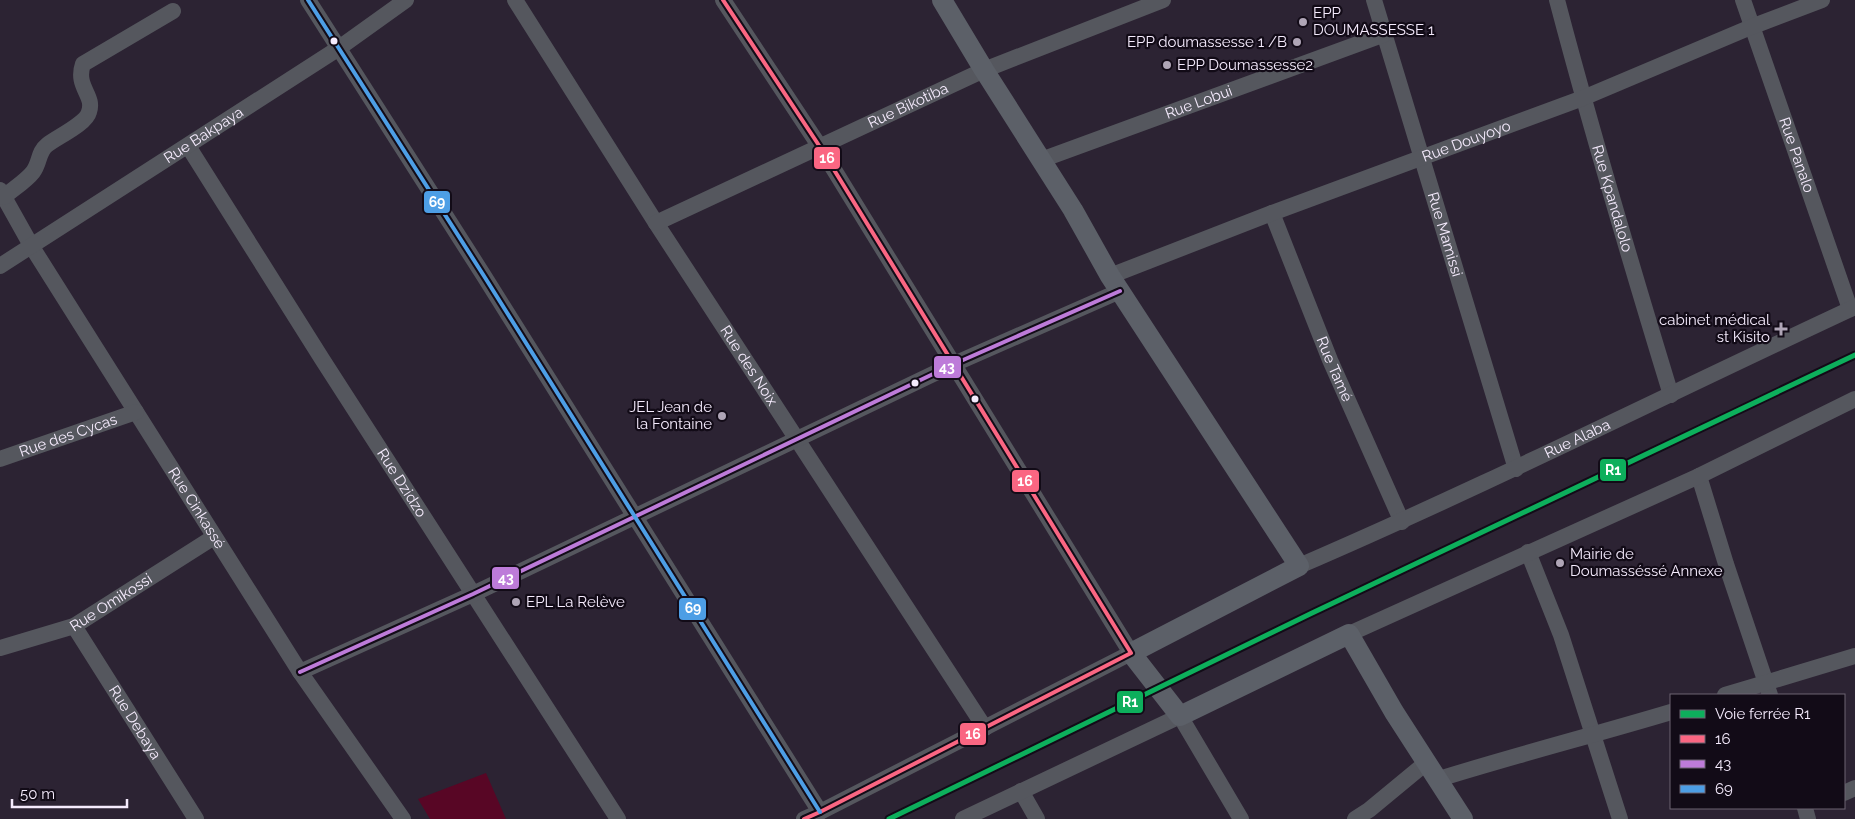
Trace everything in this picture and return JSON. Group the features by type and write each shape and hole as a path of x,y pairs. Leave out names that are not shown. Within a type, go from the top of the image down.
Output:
{"main road":[{"path":"942,0 1073,210 1115,283 1300,566 1131,652 1180,716 1349,634 1394,712 1439,779 1463,819"}],"street":[{"path":"308,0 820,812"},
{"name":"Rue Bakpaya","path":"0,266 338,48 406,0"},
{"name":"Rue des Noix","path":"515,0 656,223 986,728"},
{"path":"723,0 820,147 1131,652 986,728 804,819"},
{"name":"Rue Bikotiba","path":"656,223 984,70 1163,0"},
{"name":"Rue Mamissi","path":"1374,0 1516,469"},
{"name":"Rue Kpandalolo","path":"1557,0 1583,98 1671,395"},
{"name":"Rue Panalo","path":"1743,0 1852,308"},
{"name":"Rue Douyoyo","path":"300,672 473,594 797,440 1115,283 1272,213 1583,98 1751,27 1822,0"},
{"path":"2,194 34,172 39,156 45,146 80,123 89,114 90,103 81,82 80,74 83,64 173,11"},
{"name":"Rue Lobui","path":"1041,160 1384,34"},
{"name":"Rue Dzidzo","path":"188,146 317,351 618,819"},
{"name":"Rue Cinkassé","path":"2,194 32,247 300,672 403,819"},
{"name":"Rue Tamé","path":"1272,213 1330,360 1402,522"},
{"name":"Rue Alaba","path":"1300,566 1402,522 1516,469 1852,308"},
{"path":"1349,634 1699,476 1855,399"},
{"name":"Rue des Cycas","path":"0,459 136,412"},
{"path":"1699,476 1768,689"},
{"name":"Rue Omikossi","path":"0,648 74,626 214,537"},
{"path":"1528,552 1560,634 1620,819"},
{"name":"Rue Debaya","path":"74,626 196,819"},
{"path":"1732,694 1768,689 1855,656"},
{"path":"1439,779 1670,712"},
{"path":"962,819 1180,716 1241,819"},
{"path":"1354,819 1369,810 1427,762"},
{"path":"1021,791 1037,819"}],"shaded area":[{"path":"486,773 506,819 430,819 418,799"}],"rail line":[{"name":"R1","path":"889,819 1310,614 1855,355"}],"transit line":[{"name":"69","path":"308,0 484,276 820,812"},
{"name":"16","path":"723,0 820,147 1131,653 804,819"},
{"name":"43","path":"300,672 473,594 954,364 1120,291"}],"place":[{"name":"EPP DOUMASSESSE 1","path":"1303,22"},
{"name":"EPP doumassesse 1 /B","path":"1297,42"},
{"name":"EPP Doumassesse2","path":"1167,65"},
{"name":"cabinet médical st Kisito","path":"1781,329"},
{"name":"JEL Jean de la Fontaine","path":"722,416"},
{"name":"Mairie de Doumasséssé Annexe","path":"1560,563"},
{"name":"EPL La Relève","path":"516,602"}]}
